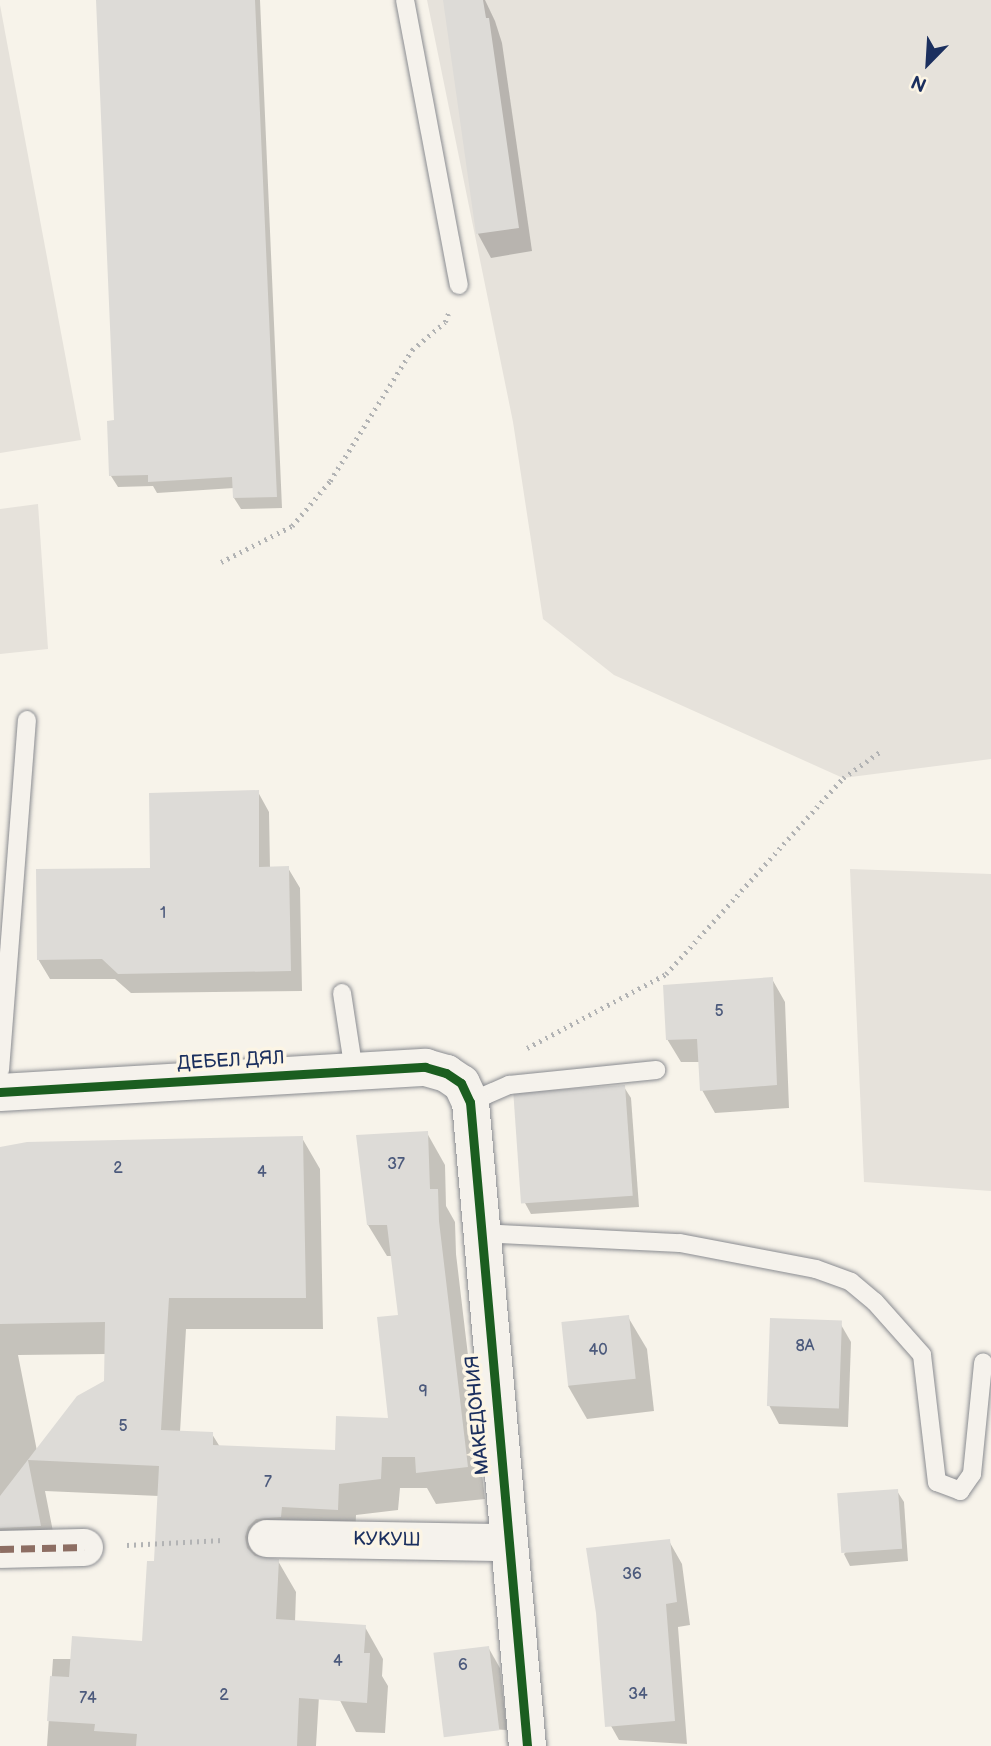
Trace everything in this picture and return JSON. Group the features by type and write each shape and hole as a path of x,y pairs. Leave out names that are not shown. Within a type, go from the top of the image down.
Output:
{"street":[{"name":"ДЕБЕЛ ДЯЛ","path":"0,1092 425,1067 446,1073 466,1093"},
{"name":"МАКЕДОНИЯ","path":"466,1093 527,1746"},
{"name":"КУКУШ","path":"266,1538 507,1542"},
{"path":"0,1549 84,1547"}],"lane":[{"path":"405,0 459,285"},
{"path":"0,1070 27,720"},
{"path":"342,993 354,1071"},
{"path":"466,1093 509,1085 656,1070"},
{"path":"480,1233 680,1243 816,1269 851,1282 875,1303 922,1355 937,1482 960,1491 972,1474 983,1363"}],"path":[{"path":"221,562 292,527 330,481 412,350 445,322 459,285"},
{"path":"466,1093 666,974 843,778 881,751"},
{"path":"84,1547 266,1538"}],"shaded area":[{"path":"427,0 991,0 991,759 843,778 614,675 543,619 513,422"},
{"path":"0,5 81,440 0,453"},
{"path":"38,504 48,649 0,654 0,509"},
{"path":"850,869 991,874 991,1191 864,1182"}],"building":[{"path":"96,0 255,0 277,497 233,498 232,477 148,482 148,475 109,476 107,421 114,420"},
{"path":"443,0 483,0 486,18 489,18 519,228 476,234"},
{"path":"259,790 259,867 289,866 291,971 118,974 102,959 37,960 36,869 150,868 149,793"},
{"path":"773,977 777,1085 700,1091 697,1039 666,1040 663,985"},
{"path":"625,1085 633,1196 521,1204 513,1093"},
{"path":"428,1131 430,1189 438,1189 439,1221 468,1467 416,1473 415,1457 382,1457 381,1479 339,1484 338,1510 282,1507 281,1517 256,1519 248,1527 245,1537 247,1548 255,1556 279,1559 276,1619 366,1625 364,1653 370,1653 367,1703 299,1698 297,1746 136,1746 137,1734 94,1731 95,1724 47,1721 50,1676 69,1677 72,1636 142,1641 147,1561 154,1561 159,1466 28,1460 41,1526 0,1528 0,1496 77,1396 104,1381 105,1322 0,1324 0,1147 27,1142 303,1136 306,1298 169,1298 161,1430 213,1432 213,1445 335,1450 336,1416 388,1418 377,1317 398,1315 387,1225 367,1225 356,1135"},
{"path":"629,1315 636,1379 568,1386 561,1322"},
{"path":"770,1318 842,1321 839,1408 767,1406"},
{"path":"898,1489 902,1549 841,1553 837,1493"},
{"path":"670,1539 677,1602 666,1604 675,1721 605,1727 596,1613 586,1548"},
{"path":"489,1646 499,1730 444,1737 433,1653"}],"marked path":[{"path":"0,1549 84,1547"}],"cycle path":[{"path":"0,1092 425,1067 446,1073 461,1083 470,1102 527,1746"}]}
